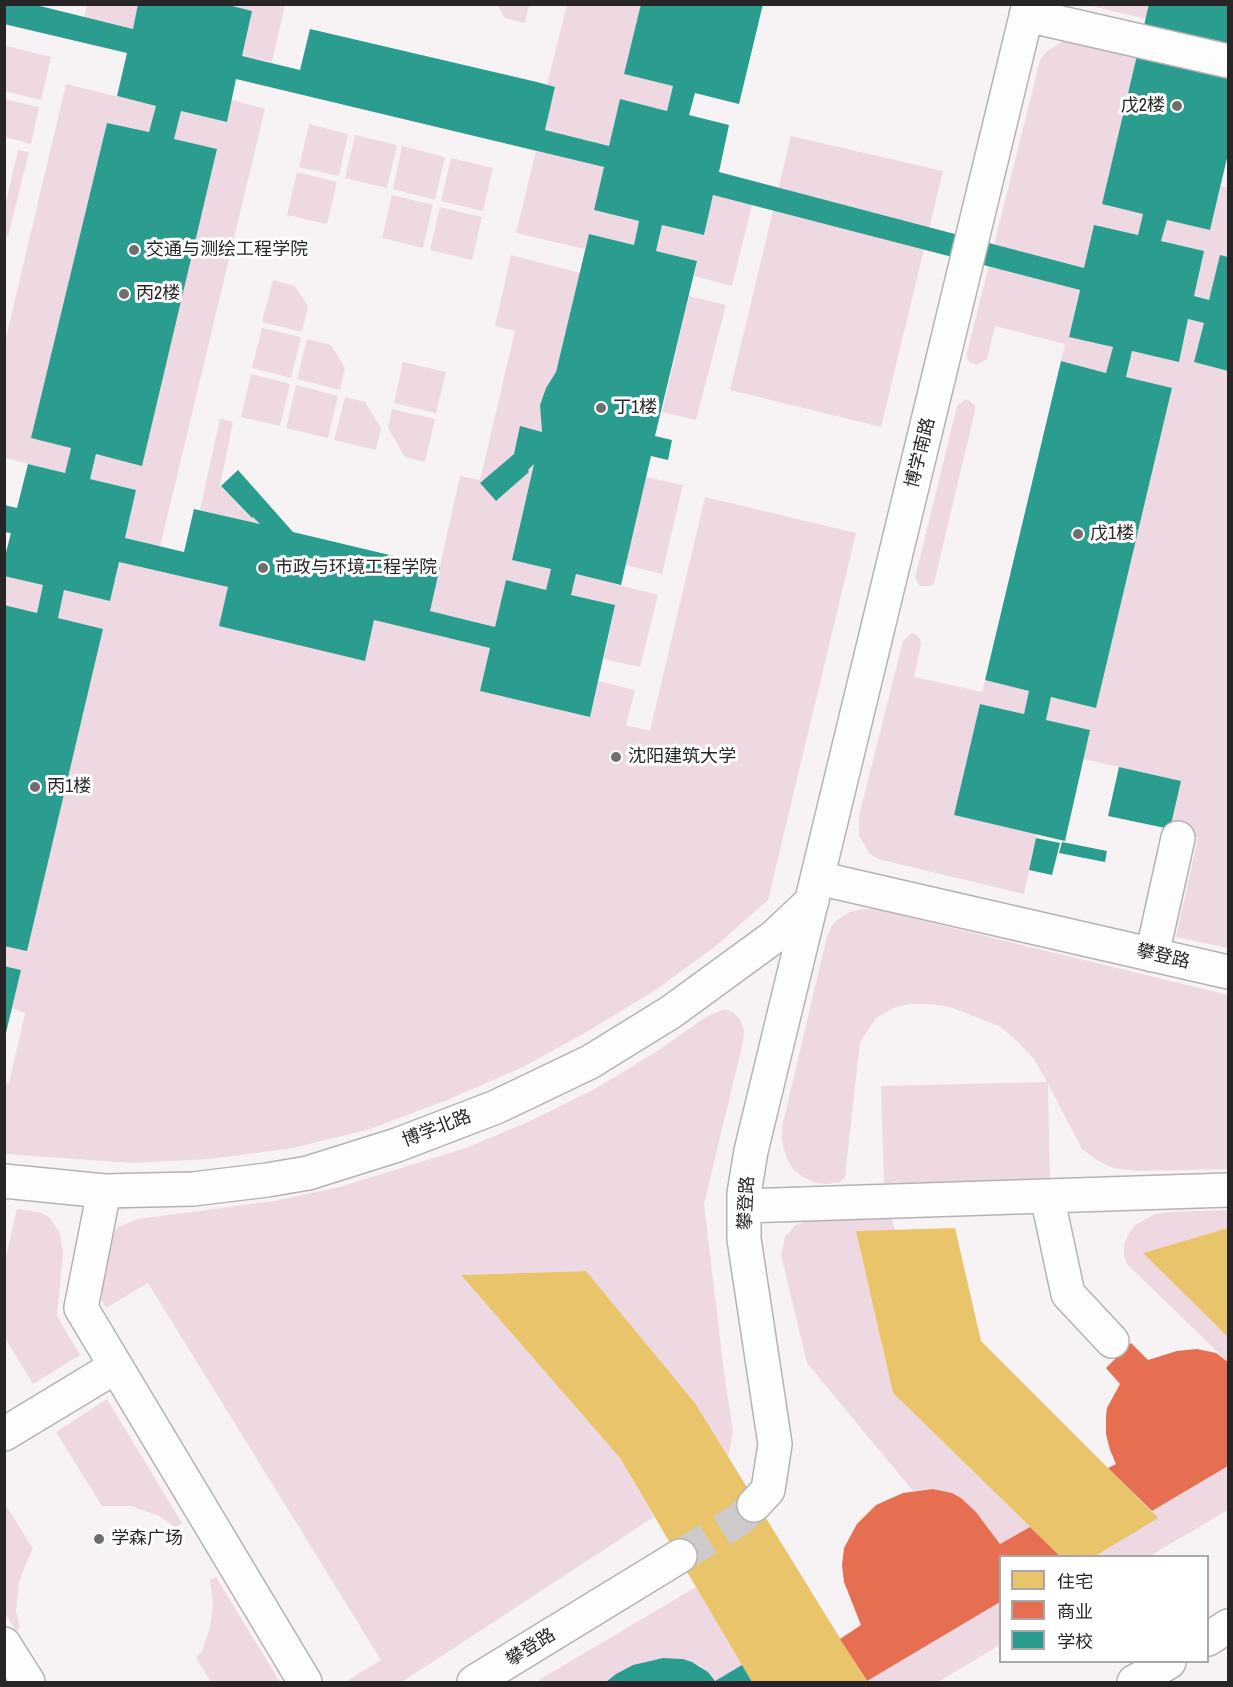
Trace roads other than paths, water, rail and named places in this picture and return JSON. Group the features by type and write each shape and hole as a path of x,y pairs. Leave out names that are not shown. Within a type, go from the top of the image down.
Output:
{"street":[{"path":"1028,10 1228,61"},
{"name":"博学南路","path":"815,890 1028,10"},
{"path":"1152,955 1178,838"},
{"name":"攀登路","path":"754,1505 768,1490 775,1444 744,1239 744,1206 751,1151 815,890 1152,955 1228,972"},
{"name":"博学北路","path":"4,1181 104,1191 193,1189 308,1173 397,1145 496,1107 590,1062 672,1012 775,936 815,890"},
{"path":"744,1206 1228,1190"},
{"path":"104,1191 81,1308 305,1683"},
{"path":"1047,1196 1068,1294 1112,1341"},
{"path":"4,1434 115,1367"},
{"name":"攀登路","path":"474,1683 680,1556"},
{"path":"1209,1638 1228,1626"},
{"path":"4,1644 28,1683"},
{"path":"1134,1683 1167,1663"}],"tunnel":[{"path":"680,1556 740,1519 754,1505"}],"place":[{"name":"戊2楼","path":"1177,106"},
{"name":"交通与测绘工程学院","path":"134,250"},
{"name":"丙2楼","path":"124,294"},
{"name":"丁1楼","path":"601,408"},
{"name":"戊1楼","path":"1078,534"},
{"name":"市政与环境工程学院","path":"263,568"},
{"name":"沈阳建筑大学","path":"616,757"},
{"name":"丙1楼","path":"35,787"},
{"name":"学森广场","path":"99,1539"}]}
